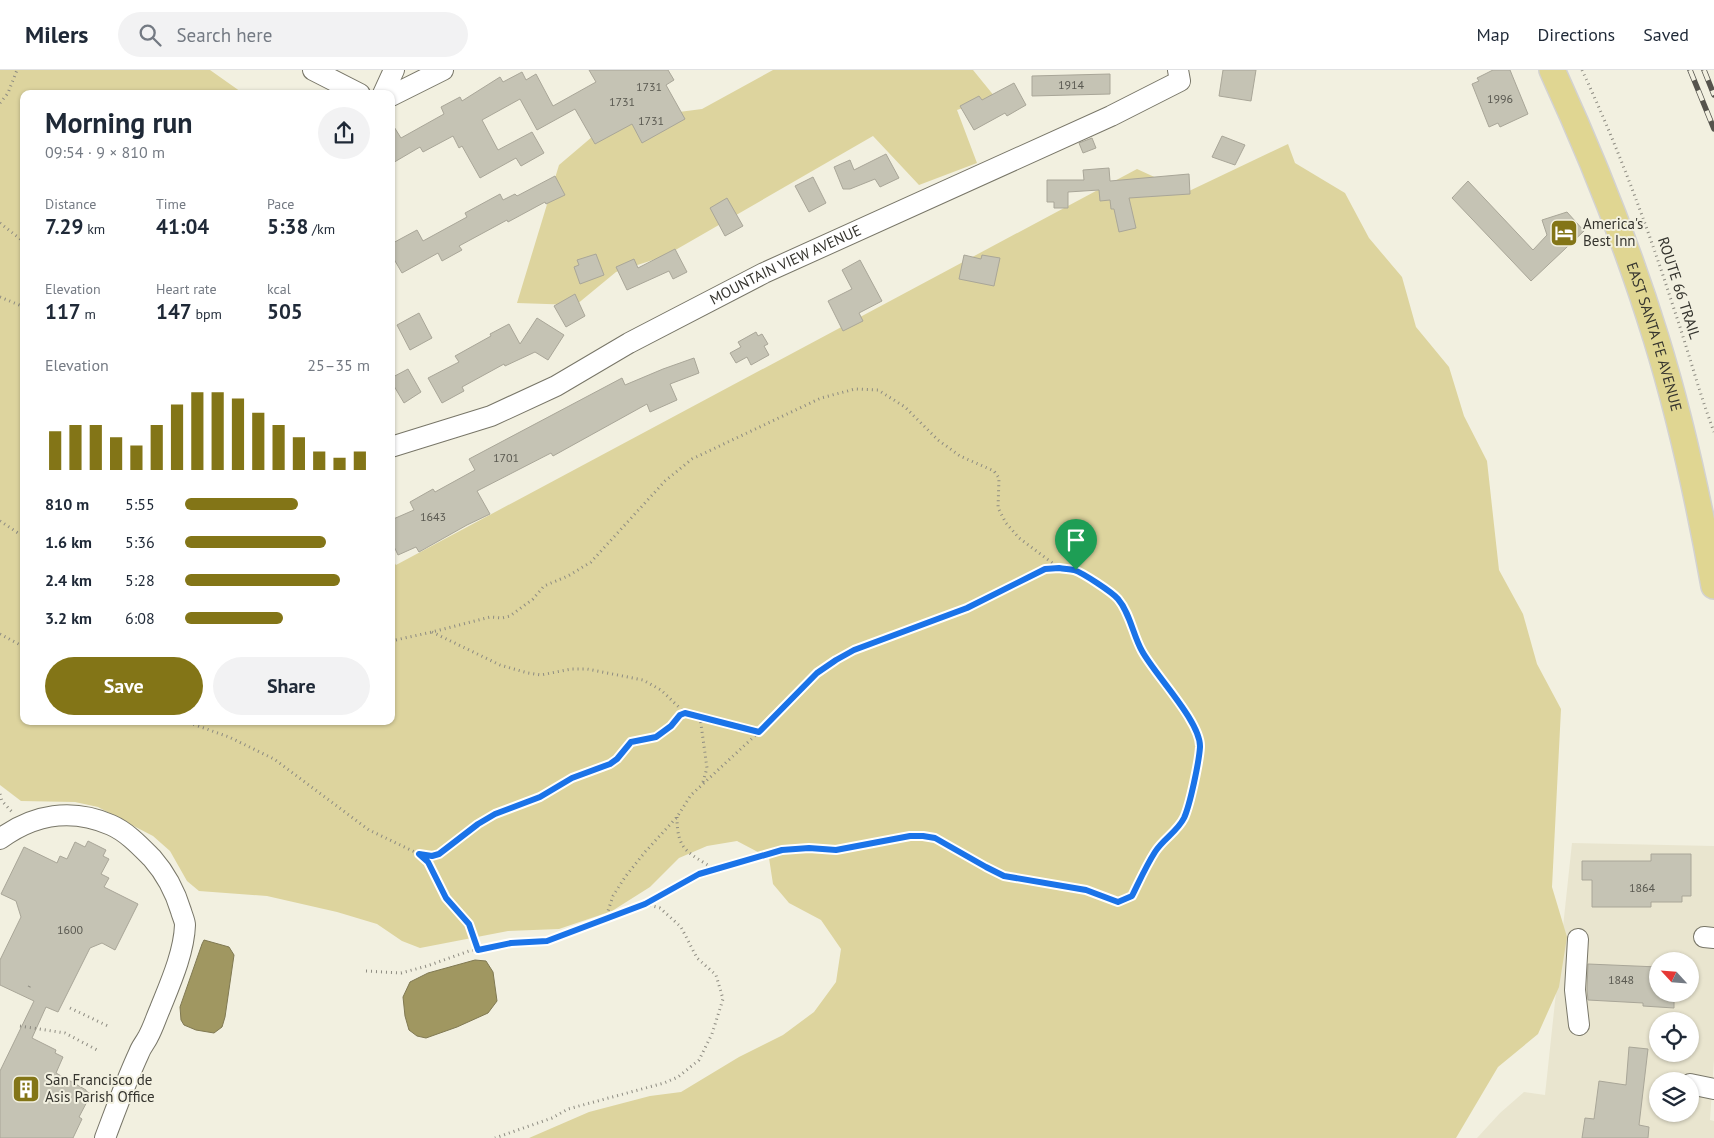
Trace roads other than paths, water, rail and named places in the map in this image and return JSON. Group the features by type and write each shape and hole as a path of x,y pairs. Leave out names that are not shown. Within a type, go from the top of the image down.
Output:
{"main road":[{"name":"EAST SANTA FE AVENUE","path":"1552,70 1598,178 1631,263 1656,338 1678,415 1714,586"}],"street":[{"path":"313,70 352,90"},
{"path":"385,90 394,70"},
{"path":"395,94 442,70"},
{"name":"MOUNTAIN VIEW AVENUE","path":"395,446 491,416 556,386 628,343 764,273 1111,116 1179,75"},
{"path":"0,839 33,820 73,815 97,819 113,826 131,838 162,870 176,894 185,924 180,954 166,996 124,1085 105,1138"},
{"path":"1578,939 1575,990 1579,1025"},
{"path":"1699,1086 1714,1089"}],"railway":[{"path":"1690,70 1714,129"},
{"path":"1704,70 1714,95"}],"place":[{"name":"America's Best Inn","path":"1564,233"},
{"name":"San Francisco de Asis Parish Office","path":"26,1089"}]}
